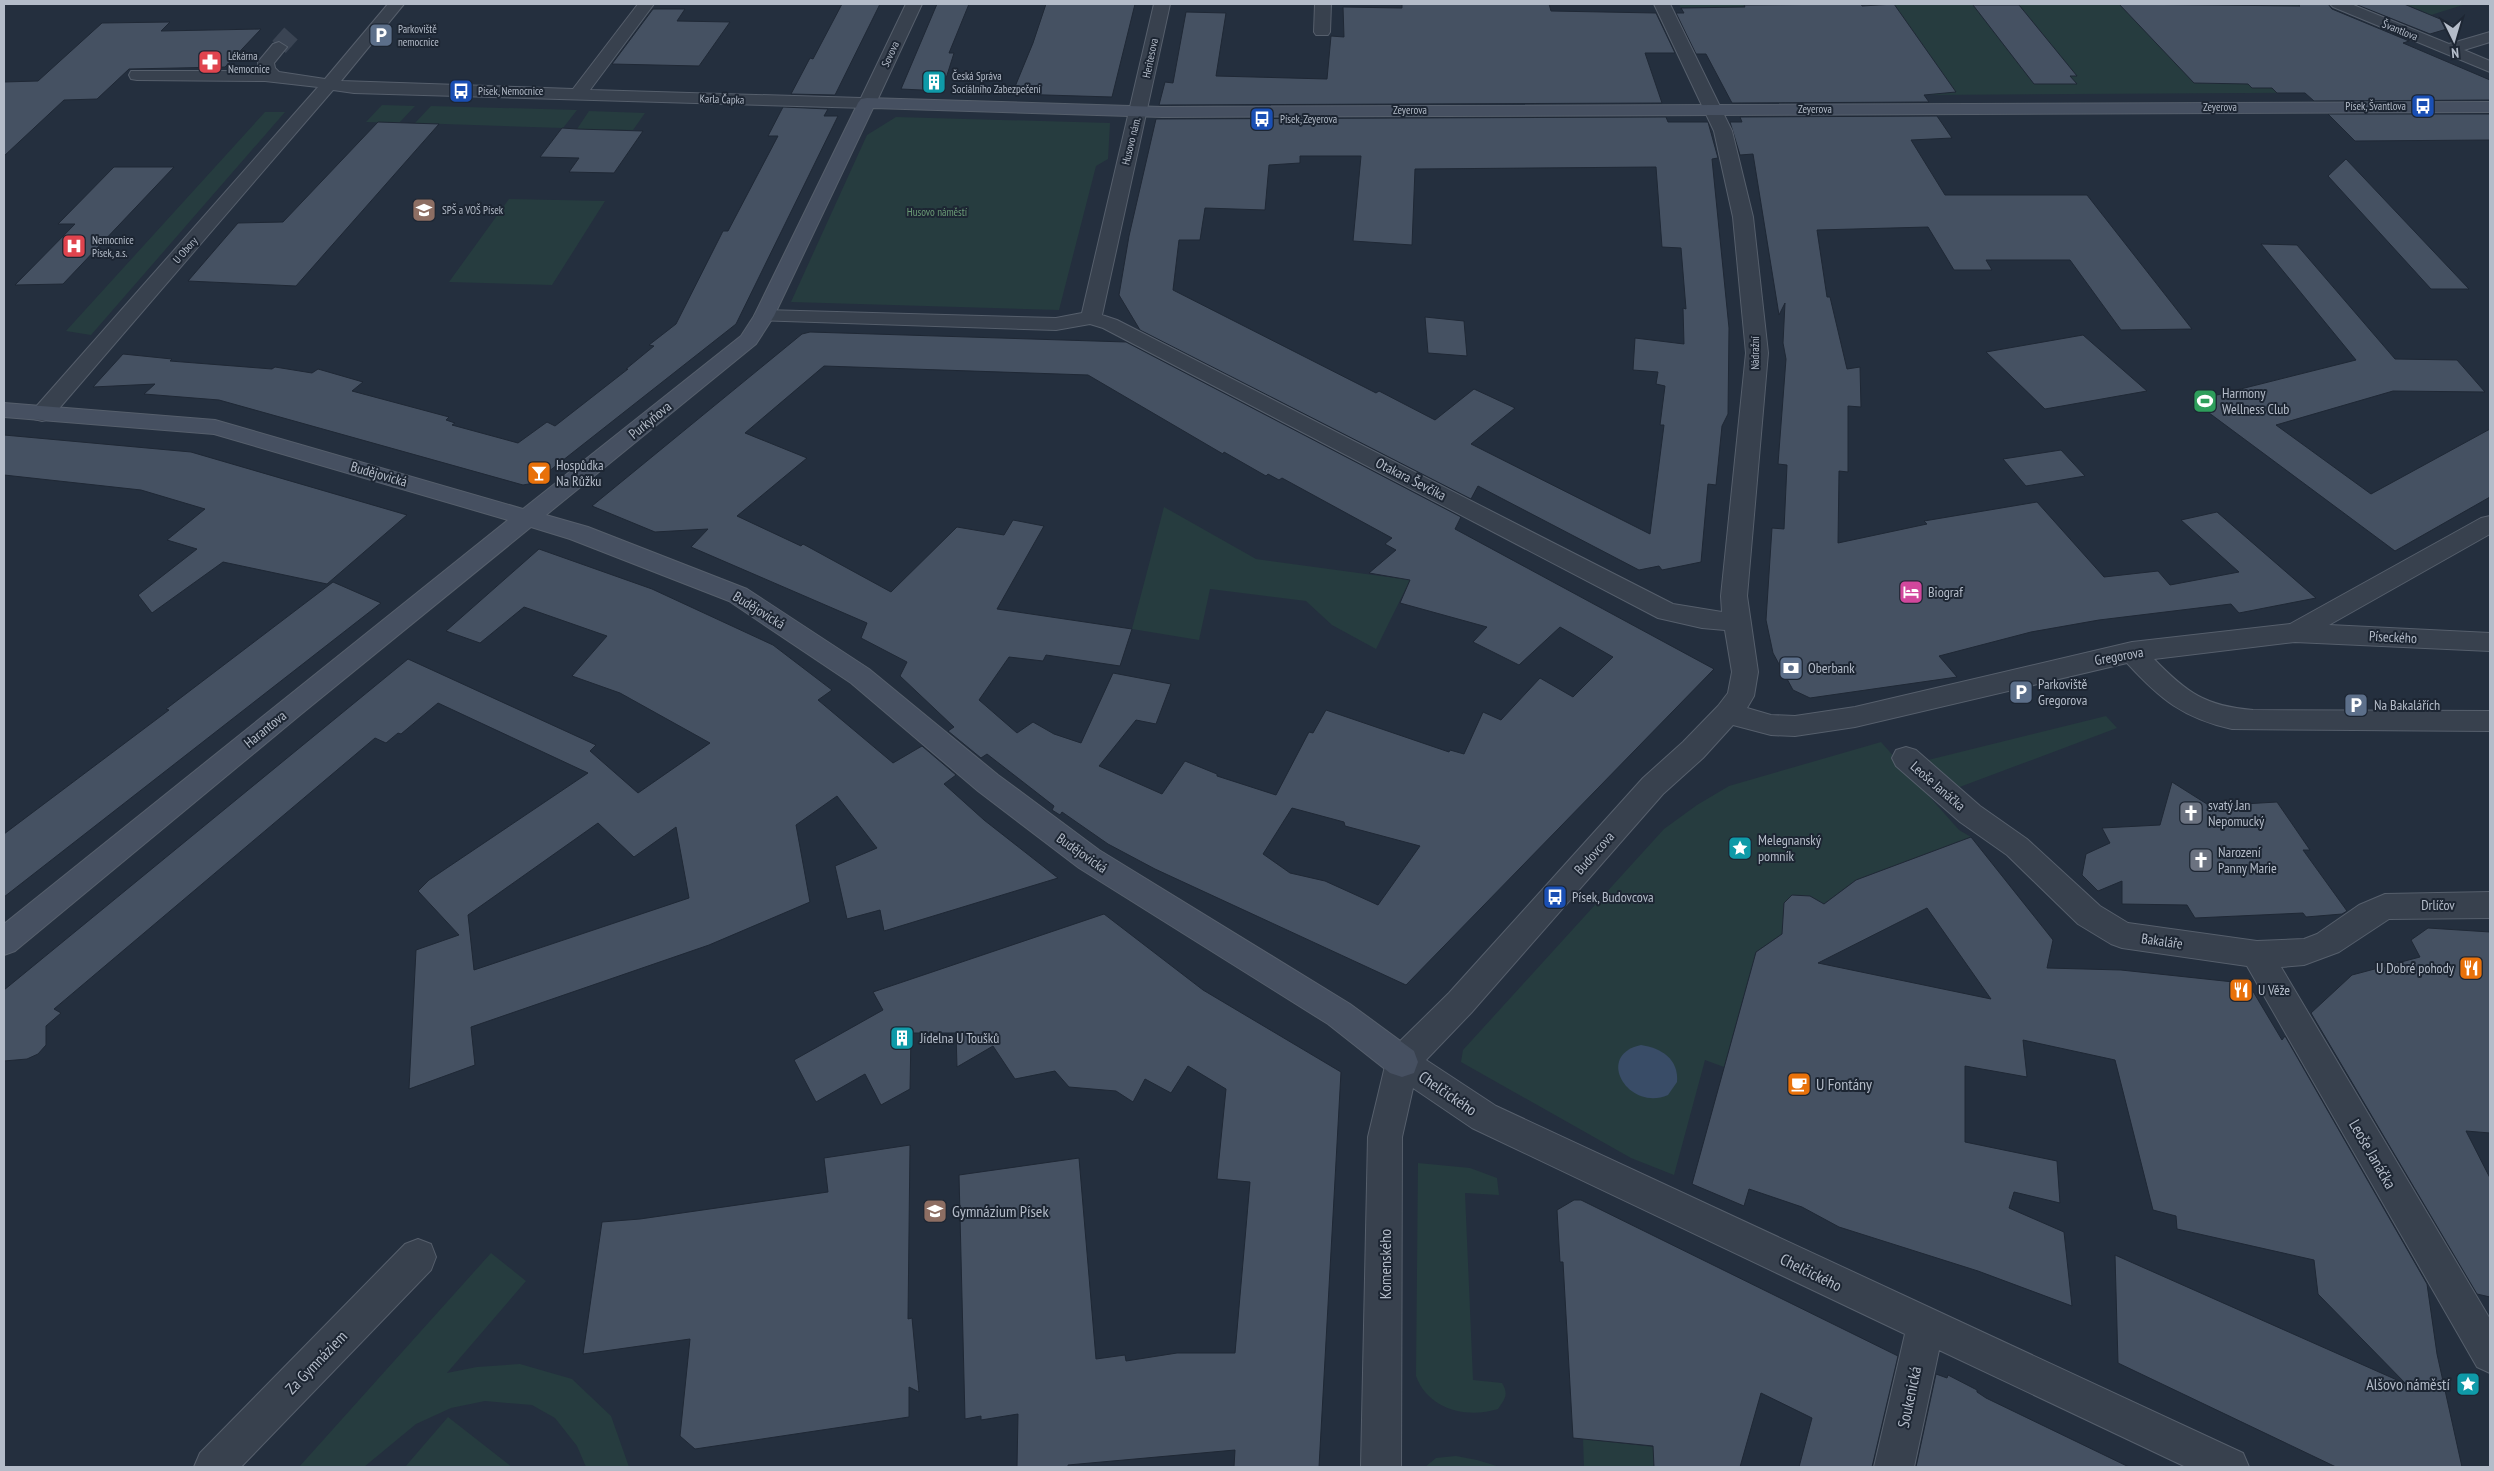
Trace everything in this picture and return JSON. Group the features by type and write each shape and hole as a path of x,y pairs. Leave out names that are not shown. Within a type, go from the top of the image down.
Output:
{"street":[{"path":"328,86 396,4"},
{"path":"578,94 646,4"},
{"name":"Sovova","path":"867,103 914,4"},
{"name":"Heritesova","path":"1139,111 1162,4"},
{"path":"1322,32 1324,4"},
{"name":"Nádražní","path":"1662,4 1723,130 1743,217 1757,353 1734,596 1736,622 1745,672 1741,696 1728,713"},
{"name":"Švantlova","path":"2338,4 2451,49 2490,68"},
{"path":"2451,49 2490,37"},
{"path":"275,77 267,70 266,62 279,48"},
{"name":"Karla Čapka","path":"137,75 275,77 307,79 328,86 867,103"},
{"name":"U Obory","path":"42,414 328,86"},
{"path":"867,103 764,316 1056,324 1091,318"},
{"name":"Husovo nám.","path":"867,103 1139,111 1091,318"},
{"name":"Zeyerova","path":"1139,111 2490,107"},
{"name":"Purkyňova","path":"529,518 749,340 764,316"},
{"name":"Otakara Ševčíka","path":"1091,318 1110,324 1667,612 1702,619 1736,622"},
{"name":"Budějovická","path":"4,410 215,427 579,533 738,595 860,676 988,783 1088,859 1339,1014 1402,1062"},
{"name":"Harantova","path":"4,942 290,708 529,518"},
{"name":"Gregorova","path":"1728,713 1771,725 1804,725 1856,717 2132,652 2295,632 2490,524"},
{"name":"Píseckého","path":"2295,632 2490,642"},
{"path":"2132,652 2164,687 2182,701 2200,712 2218,717 2253,720 2490,722"},
{"name":"Budovcova","path":"1402,1062 1460,1003 1653,786 1728,713"},
{"name":"Leoše Janáčka","path":"1906,758 1970,814"},
{"name":"Bakaláře","path":"1970,814 2018,847 2089,916 2113,930 2138,938 2256,954 2289,953 2317,948 2328,943 2370,914 2385,907"},
{"name":"Drlíčov","path":"2385,907 2404,904 2490,905"},
{"name":"Leoše Janáčka","path":"2256,954 2490,1354"},
{"name":"Chelčického","path":"1402,1062 1484,1117 1925,1326 2229,1467"},
{"name":"Komenského","path":"1381,1467 1385,1136 1402,1062"},
{"name":"Za Gymnáziem","path":"214,1467 418,1257"},
{"name":"Soukenická","path":"1894,1467 1925,1326"}],"green space":[{"path":"1679,4 1801,4 1817,32 1883,34 1864,4 2297,4 2300,6 2277,6 2416,92 1921,95 1727,26 1716,7 1681,8"},
{"path":"2405,4 2466,4 2431,15"},
{"path":"382,105 415,106 399,123 366,122"},
{"path":"431,106 577,110 563,128 415,123"},
{"path":"589,111 645,113 633,130 577,129"},
{"path":"265,112 285,112 91,335 66,331"},
{"name":"Husovo náměstí","path":"896,117 1110,123 1108,159 1096,166 1059,310 791,302 867,135"},
{"path":"509,199 605,201 552,285 449,282"},
{"path":"1164,507 1256,559 1410,580 1376,649 1332,625 1306,601 1210,589 1199,640 1132,629"},
{"path":"2106,716 2117,728 1957,788 1924,761"},
{"path":"1881,742 1959,830 1971,837 1856,880 1824,904 1810,896 1792,895 1784,903 1783,912 1794,926 1756,952 1724,1067 1705,1060 1674,1175 1631,1158 1461,1062 1463,1050 1664,829 1697,805 1729,786"},
{"path":"1418,1163 1470,1168 1497,1178 1499,1195 1465,1193 1473,1380 1502,1383 1506,1393 1498,1409 1473,1413 1450,1409 1439,1404 1429,1396 1416,1376"},
{"path":"491,1253 526,1281 447,1373 477,1367 520,1364 572,1379 611,1416 629,1467 586,1467 577,1446 555,1418 532,1405 485,1401 451,1408 416,1424 364,1467 299,1467"},
{"path":"448,1417 512,1467 405,1467"},
{"path":"1583,1439 1654,1447 1655,1467 1584,1467"},
{"path":"1456,1456 1500,1467 1425,1467 1436,1458"}],"water":[{"path":"1641,1045 1662,1052 1672,1061 1677,1074 1677,1082 1668,1095 1653,1098 1640,1096 1629,1089 1622,1080 1618,1070 1620,1059 1627,1051"}],"building":[{"path":"842,4 880,4 835,95 791,94 810,58 813,59"},
{"path":"937,4 969,4 949,53 954,53 942,91 901,89"},
{"path":"1046,4 1135,4 1112,97 1012,94 1033,43"},
{"path":"1402,4 1549,4 1551,11 1656,13 1675,53 1645,53 1662,103 1159,105 1165,82 1173,83 1186,12 1226,13 1216,76 1327,79 1331,36 1344,37 1343,7 1402,8"},
{"path":"1861,4 1862,6 1894,4 1956,92 1924,95 1929,102 1732,103 1706,54 1696,54 1676,13 1684,13 1681,8 1745,7 1744,5"},
{"path":"2119,4 2300,6 2297,4 2328,4 2332,9 2409,41 2403,43 2490,80 2490,100 2314,101 2305,93 2277,93 2272,88 2252,88 2248,84 2194,83"},
{"path":"2355,4 2404,4 2457,26 2430,34"},
{"path":"1973,5 2019,5 2077,76 2070,76 2077,84 2034,84"},
{"path":"653,9 685,9 677,21 730,22 699,66 612,64"},
{"path":"170,22 161,31 261,29 225,67 129,69 97,99 64,100 4,156 4,82 38,81 102,23"},
{"path":"783,107 828,109 824,116 838,116 736,324 534,483 523,485 219,400 144,394 155,384 93,387 123,354 172,359 170,361 272,369 275,367 312,373 318,369 363,382 352,391 449,417 446,420 455,423 452,425 518,443 547,422 555,426 628,369 626,369 654,346 649,345 676,324 723,231 728,231 778,136 768,136"},
{"path":"2328,114 2490,114 2490,140 2355,141"},
{"path":"1937,116 1952,138 1911,140 1945,195 2087,195 2192,329 2121,330 2070,260 1986,260 1992,270 1954,270 1928,227 1817,230 1827,297 1830,297 1847,369 1860,367 1861,407 1848,406 1848,472 1839,471 1838,543 1927,524 1924,521 2037,502 2104,577 2158,571 2170,585 2239,572 2181,520 2217,512 2316,598 2239,613 2231,604 2099,620 2031,632 1939,656 1957,677 1810,698 1793,690 1773,653 1766,620 1772,528 1784,529 1787,465 1778,464 1786,359 1783,343 1785,303 1779,315 1753,154 1740,155 1730,122 1742,122 1740,117"},
{"path":"1666,117 1668,122 1708,122 1718,158 1712,159 1729,328 1728,414 1722,426 1716,485 1708,484 1701,562 1662,570 1659,566 1639,570 1478,486 1471,499 1140,330 1119,295 1129,236 1156,119","holes":["1300,156 1361,156 1353,241 1412,245 1415,169 1656,167 1662,247 1681,248 1686,309 1683,308 1684,344 1635,338 1633,370 1658,372 1656,384 1665,386 1660,425 1664,425 1650,534 1471,444 1515,408 1474,389 1435,420 1379,391 1376,393 1173,290 1179,240 1200,240 1205,208 1265,210 1269,165 1300,163"]},
{"path":"378,122 439,124 296,286 188,281 238,223 283,222"},
{"path":"562,128 643,131 614,173 569,172 579,158 540,157"},
{"path":"2346,159 2469,289 2431,289 2328,176"},
{"path":"114,167 174,167 63,284 15,285 75,224 58,224"},
{"path":"2261,244 2297,245 2395,359 2457,360 2485,392 2393,391 2276,425 2371,494 2490,429 2490,497 2395,551 2193,401 2356,360"},
{"path":"1425,317 1464,321 1467,356 1428,353"},
{"path":"810,332 1126,342 1461,517 1455,529 1714,669 1406,985 1155,869 1108,844 1062,812 1060,815 1052,810 1054,806 987,754 981,758 948,731 954,727 900,676 907,662 861,638 867,623 691,547 708,529 655,532 592,506 802,334","holes":["824,366 1088,375 1223,454 1224,452 1266,476 1268,474 1279,480 1282,478 1392,538 1385,544 1396,550 1369,573 1410,580 1400,603 1487,627 1473,642 1519,665 1560,627 1613,657 1573,697 1540,678 1501,720 1483,712 1464,754 1450,750 1449,752 1326,710 1313,733 1309,732 1276,795 1217,776 1217,774 1185,761 1162,794 1099,766 1136,720 1156,724 1171,684 1113,673 1081,743 1054,734 1033,722 1017,733 979,700 1009,657 1043,661 1046,655 1120,666 1132,629 997,609 1044,526 1013,520 1004,535 957,527 891,592 803,544 801,546 737,516 807,458 745,433","1292,808 1344,822 1345,826 1420,846 1378,905 1325,881 1290,873 1263,854"]},
{"path":"2083,335 2147,391 2045,409 1986,352"},
{"path":"4,435 191,452 407,515 327,584 223,562 152,613 138,595 197,549 167,540 205,509 141,490 4,475"},
{"path":"2061,450 2085,476 2026,486 2003,459"},
{"path":"539,549 652,589 773,645 832,690 818,700 893,763 922,746 956,775 944,784 984,820 1058,878 884,931 880,910 847,919 835,866 877,848 837,796 796,825 810,902 709,945 471,1027 475,1065 409,1089 416,950 459,935 418,891 429,880 588,773 438,703 401,734 398,733 386,743 375,738 54,1009 61,1013 46,1026 46,1045 38,1054 27,1059 4,1061 4,990 408,659 596,745 590,751 638,793 710,743 620,693 572,676 607,636 524,607 480,643 446,631","holes":["598,823 634,857 676,827 689,898 474,970 468,915"]},
{"path":"333,582 381,603 4,897 4,834 169,710 166,709"},
{"name":"Narození Panny Marie","path":"2172,782 2210,806 2277,802 2310,850 2303,850 2347,911 2342,914 2306,917 2303,913 2195,918 2187,905 2122,904 2122,881 2098,891 2082,875 2086,854 2110,843 2102,828 2160,825"},
{"path":"1971,837 2053,940 2047,968 2121,970 2243,983 2251,988 2282,1040 2285,1036 2427,1284 2437,1354 2462,1467 2336,1467 2118,1363 2115,1255 2406,1384 2318,1294 2314,1260 2177,1229 2176,1216 2153,1210 2115,1060 2023,1040 2027,1077 1965,1066 1965,1142 2057,1161 2060,1203 2014,1192 2009,1208 2064,1232 2072,1306 1978,1271 1839,1227 1802,1207 1749,1189 1744,1206 1692,1184 1756,952 1782,934 1784,903 1792,895 1810,896 1824,904 1856,880","holes":["1927,908 1991,999 1818,963"]},
{"path":"1104,914 1203,990 1341,1072 1319,1467 1234,1467 1235,1450 1068,1465 1068,1467 1017,1467 1018,1414 981,1420 981,1416 965,1419 959,1175 1079,1158 1096,1359 1125,1355 1126,1361 1177,1353 1235,1353 1250,1182 1217,1179 1226,1089 1188,1066 1171,1093 1145,1079 1133,1102 1116,1091 1069,1087 1055,1071 1015,1079 993,1046 957,1067 956,1033 911,1033 910,1089 881,1105 865,1074 816,1102 794,1060 883,1010 873,992"},
{"path":"2428,928 2490,932 2490,1133 2466,1131 2490,1178 2490,1297 2477,1294 2311,1013 2352,975 2420,957 2411,940"},
{"path":"910,1145 908,1319 912,1318 919,1392 909,1387 909,1417 695,1449 680,1436 690,1339 583,1354 602,1222 640,1219 828,1192 824,1158"},
{"path":"1574,1200 1581,1200 1898,1356 1872,1467 1799,1467 1812,1418 1761,1393 1740,1467 1654,1467 1653,1446 1573,1438 1563,1262 1560,1262 1557,1210"},
{"path":"1936,1374 1947,1378 1948,1375 1977,1390 1986,1398 2129,1467 1916,1467"}],"tunnel":[{"path":"279,47 295,29"}],"place":[{"name":"Parkoviště nemocnice","path":"381,35"},
{"name":"Lékárna Nemocnice","path":"210,62"},
{"name":"Česká Správa Sociálního Zabezpečení","path":"934,82"},
{"name":"Písek, Nemocnice","path":"461,91"},
{"name":"Písek, Švantlova","path":"2423,106"},
{"name":"Písek, Zeyerova","path":"1262,119"},
{"name":"SPŠ a VOŠ Písek","path":"424,210"},
{"name":"Nemocnice Písek, a.s.","path":"74,246"},
{"name":"Harmony Wellness Club","path":"2205,401"},
{"name":"Hospůdka Na Růžku","path":"539,473"},
{"name":"Biograf","path":"1911,592"},
{"name":"Oberbank","path":"1791,668"},
{"name":"Parkoviště Gregorova","path":"2021,692"},
{"name":"Na Bakalářích","path":"2356,705"},
{"name":"svatý Jan Nepomucký","path":"2191,813"},
{"name":"Melegnanský pomník","path":"1740,848"},
{"name":"Narození Panny Marie","path":"2201,860"},
{"name":"Písek, Budovcova","path":"1555,897"},
{"name":"U Dobré pohody","path":"2471,968"},
{"name":"U Věže","path":"2241,990"},
{"name":"Jídelna U Toušků","path":"902,1038"},
{"name":"U Fontány","path":"1799,1084"},
{"name":"Gymnázium Písek","path":"935,1211"},
{"name":"Alšovo náměstí","path":"2468,1384"}]}
